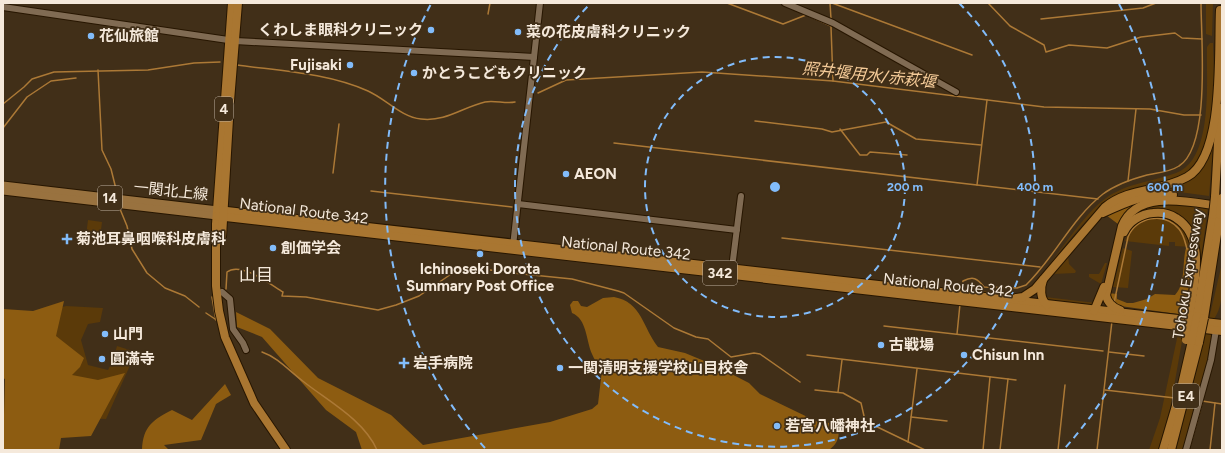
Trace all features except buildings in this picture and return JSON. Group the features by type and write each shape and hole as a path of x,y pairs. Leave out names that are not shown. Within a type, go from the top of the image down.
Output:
{"highway":[{"name":"4","path":"232,3 232,40 216,272 219,311 225,338 254,403 286,450"},
{"name":"4","path":"232,40 238,3"},
{"name":"Tohoku Expressway","path":"1171,450 1220,197 1221,88 1219,6"},
{"path":"982,296 1023,297 1035,289 1104,207 1119,198 1187,177 1199,166 1206,156 1213,132 1219,6"},
{"path":"1096,216 1126,202 1152,195 1177,196 1222,202"},
{"path":"1134,313 1118,309 1109,302 1106,295 1122,226 1126,217 1150,203 1178,200 1222,206"},
{"path":"1118,243 1128,224 1154,212 1168,214 1185,225 1193,238 1196,252 1197,316 1192,341"},
{"name":"4","path":"220,213 222,292 225,321 233,355"},
{"name":"National Route 342","path":"220,213 512,246 1079,314 1220,328"},
{"name":"Tohoku Expressway","path":"1197,316 1212,274 1216,215"},
{"name":"E4","path":"1212,274 1220,247 1222,230"},
{"name":"National Route 342","path":"512,246 732,268 1134,313 1220,328"},
{"path":"1044,278 1041,288 1044,303 1054,309 1076,312 1079,314"},
{"path":"1090,315 1096,309 1109,278"},
{"name":"Tohoku Expressway","path":"1163,450 1192,341"}],"main road":[{"name":"一関北上線","path":"3,185 220,213"},
{"name":"一関北上線","path":"3,191 220,213"}],"street":[{"path":"512,246 540,3"},
{"path":"785,3 833,24 956,92"},
{"path":"3,7 232,40 534,57"},
{"path":"732,268 741,196"},
{"path":"518,204 736,230"},
{"path":"222,292 230,299 233,329 246,350"},
{"path":"1186,450 1220,328"}],"shaded area":[{"path":"1206,3 1213,3 1212,36 1206,34"},
{"path":"1210,43 1213,43 1214,59 1212,117 1202,154 1192,168 1172,180 1141,186 1119,194 1108,201 1088,219 1045,270 1082,222 1106,198 1122,189 1176,173 1188,165 1197,152 1202,135 1207,97 1207,47"},
{"path":"1214,137 1209,196 1172,191 1136,194 1172,181 1201,167 1205,164 1208,158"},
{"path":"1147,199 1125,215 1118,224 1106,215"},
{"path":"1168,203 1208,208 1196,294 1198,252 1172,213 1130,219 1138,212 1147,208"},
{"path":"1160,216 1172,221 1180,227 1187,235 1192,247 1175,246 1175,242 1169,242 1169,246 1125,241 1131,229 1138,222"},
{"path":"88,220 102,222 100,238 86,236"},
{"path":"1123,248 1132,251 1128,288 1113,287"},
{"path":"1186,248 1192,248 1192,266 1185,315 1120,306 1112,302 1108,293 1117,294 1117,299 1127,303 1147,299 1155,294 1175,295 1181,285"},
{"path":"1068,256 1069,264 1076,271 1075,273 1053,274"},
{"path":"1105,263 1107,263 1101,284 1089,277 1089,274 1099,274"},
{"path":"1222,263 1222,292 1220,306 1214,319 1209,319"},
{"path":"970,284 976,285 982,291 1019,294 967,291"},
{"path":"614,297 631,304 641,317 658,347 685,353 714,365 749,383 760,394 822,424 835,420 839,433 833,447 829,450 362,450 356,432 326,410 262,337 237,327 236,312 270,329 318,378 391,415 423,445 550,422 592,409 598,404 602,370 592,354 581,320 572,313 570,305 573,301 578,301 581,306 587,307 603,298"},
{"path":"1045,297 1096,303 1095,305 1045,299"},
{"path":"64,301 56,336 84,358 80,367 72,375 98,380 125,373 91,436 61,438 59,450 3,450 5,379 3,378 3,309 33,311"},
{"path":"66,306 103,308 100,322 88,324 81,340 88,365 108,370 117,346 136,352 106,419 27,416 28,317"},
{"path":"1179,329 1184,330 1170,409 1158,450 1149,450 1160,418"},
{"path":"1206,333 1213,334 1207,365 1184,450 1176,450"},
{"path":"225,384 231,395 216,404 201,440 164,445 169,450 142,450 144,435 147,429 159,417 172,410 192,420"}],"waterway":[{"path":"488,14 490,3"},
{"path":"727,3 783,24 806,15"},
{"path":"830,3 831,19"},
{"path":"832,3 972,55"},
{"path":"988,3 1010,26 1044,45 1046,52 1069,45 1107,48 1141,37 1175,33 1182,38 1202,39"},
{"path":"1041,19 1143,8 1156,3"},
{"path":"961,292 963,281 972,278 977,280 984,287 1017,288 1026,285 1046,262 1072,226 1103,194 1130,180 1175,168 1179,166 1189,155 1196,137 1202,90 1201,3"},
{"path":"809,16 831,26"},
{"path":"831,27 833,81"},
{"path":"3,104 32,79 54,72 148,70 194,63 220,62"},
{"name":"照井堰用水/赤萩堰","path":"237,65 320,76 336,80 375,94 407,115 421,119 446,116 485,102 515,102"},
{"path":"98,70 102,150 111,169 117,193"},
{"name":"照井堰用水/赤萩堰","path":"538,93 566,80 702,72 833,81 1044,107 1150,109 1184,115 1201,115"},
{"path":"3,128 27,97 51,81 76,78"},
{"path":"977,185 987,100"},
{"path":"1128,181 1136,109"},
{"path":"755,121 822,129 832,132 886,122 916,139 981,145"},
{"path":"333,173 339,124"},
{"path":"840,129 860,155 867,155 870,152 907,155"},
{"path":"614,143 1098,199"},
{"path":"371,191 512,207"},
{"path":"120,209 127,226 132,249 147,273 165,288 185,296 199,307"},
{"path":"1114,303 1128,237 1137,225 1144,221 1158,218 1173,223 1181,231 1187,249"},
{"path":"782,238 1040,267"},
{"path":"226,289 227,272 233,269 256,275 283,292 282,296 306,297 378,310 419,296 460,268 482,269"},
{"path":"490,270 506,272"},
{"path":"513,273 572,279 624,293 674,328 696,337 708,339 731,357 754,353 760,354 800,382"},
{"path":"212,297 216,320"},
{"path":"957,334 960,304"},
{"path":"206,313 215,319"},
{"path":"1097,450 1112,321"},
{"path":"884,326 1103,351"},
{"path":"262,352 279,361 304,382 355,420 371,439 377,450"},
{"path":"1109,352 1144,356"},
{"path":"807,355 1008,379 1000,450"},
{"path":"838,392 842,360"},
{"path":"908,442 917,369"},
{"path":"983,450 990,377"},
{"path":"1008,379 1016,380"},
{"path":"1058,450 1065,385"},
{"path":"815,390 843,393 861,403 864,416"},
{"path":"1105,390 1175,398"},
{"path":"1186,399 1198,401"},
{"path":"1190,446 1203,400"},
{"path":"1202,401 1222,404"},
{"path":"1210,450 1215,403"},
{"path":"911,417 947,421"},
{"path":"867,422 925,450"}],"place":[{"name":"くわしま眼科クリニック","path":"431,30"},
{"name":"菜の花皮膚科クリニック","path":"518,32"},
{"name":"花仙旅館","path":"91,36"},
{"name":"Fujisaki","path":"350,65"},
{"name":"かとうこどもクリニック","path":"414,73"},
{"name":"AEON","path":"566,174"},
{"name":"菊池耳鼻咽喉科皮膚科","path":"67,239"},
{"name":"創価学会","path":"273,248"},
{"name":"Ichinoseki Dorota Summary Post Office","path":"480,254"},
{"name":"山門","path":"105,334"},
{"name":"古戦場","path":"881,345"},
{"name":"Chisun Inn","path":"964,355"},
{"name":"圓滿寺","path":"102,359"},
{"name":"岩手病院","path":"404,363"},
{"name":"一関清明支援学校山目校舎","path":"560,368"},
{"name":"若宮八幡神社","path":"777,426"}],"district":[{"name":"山目","path":"256,275"}]}
